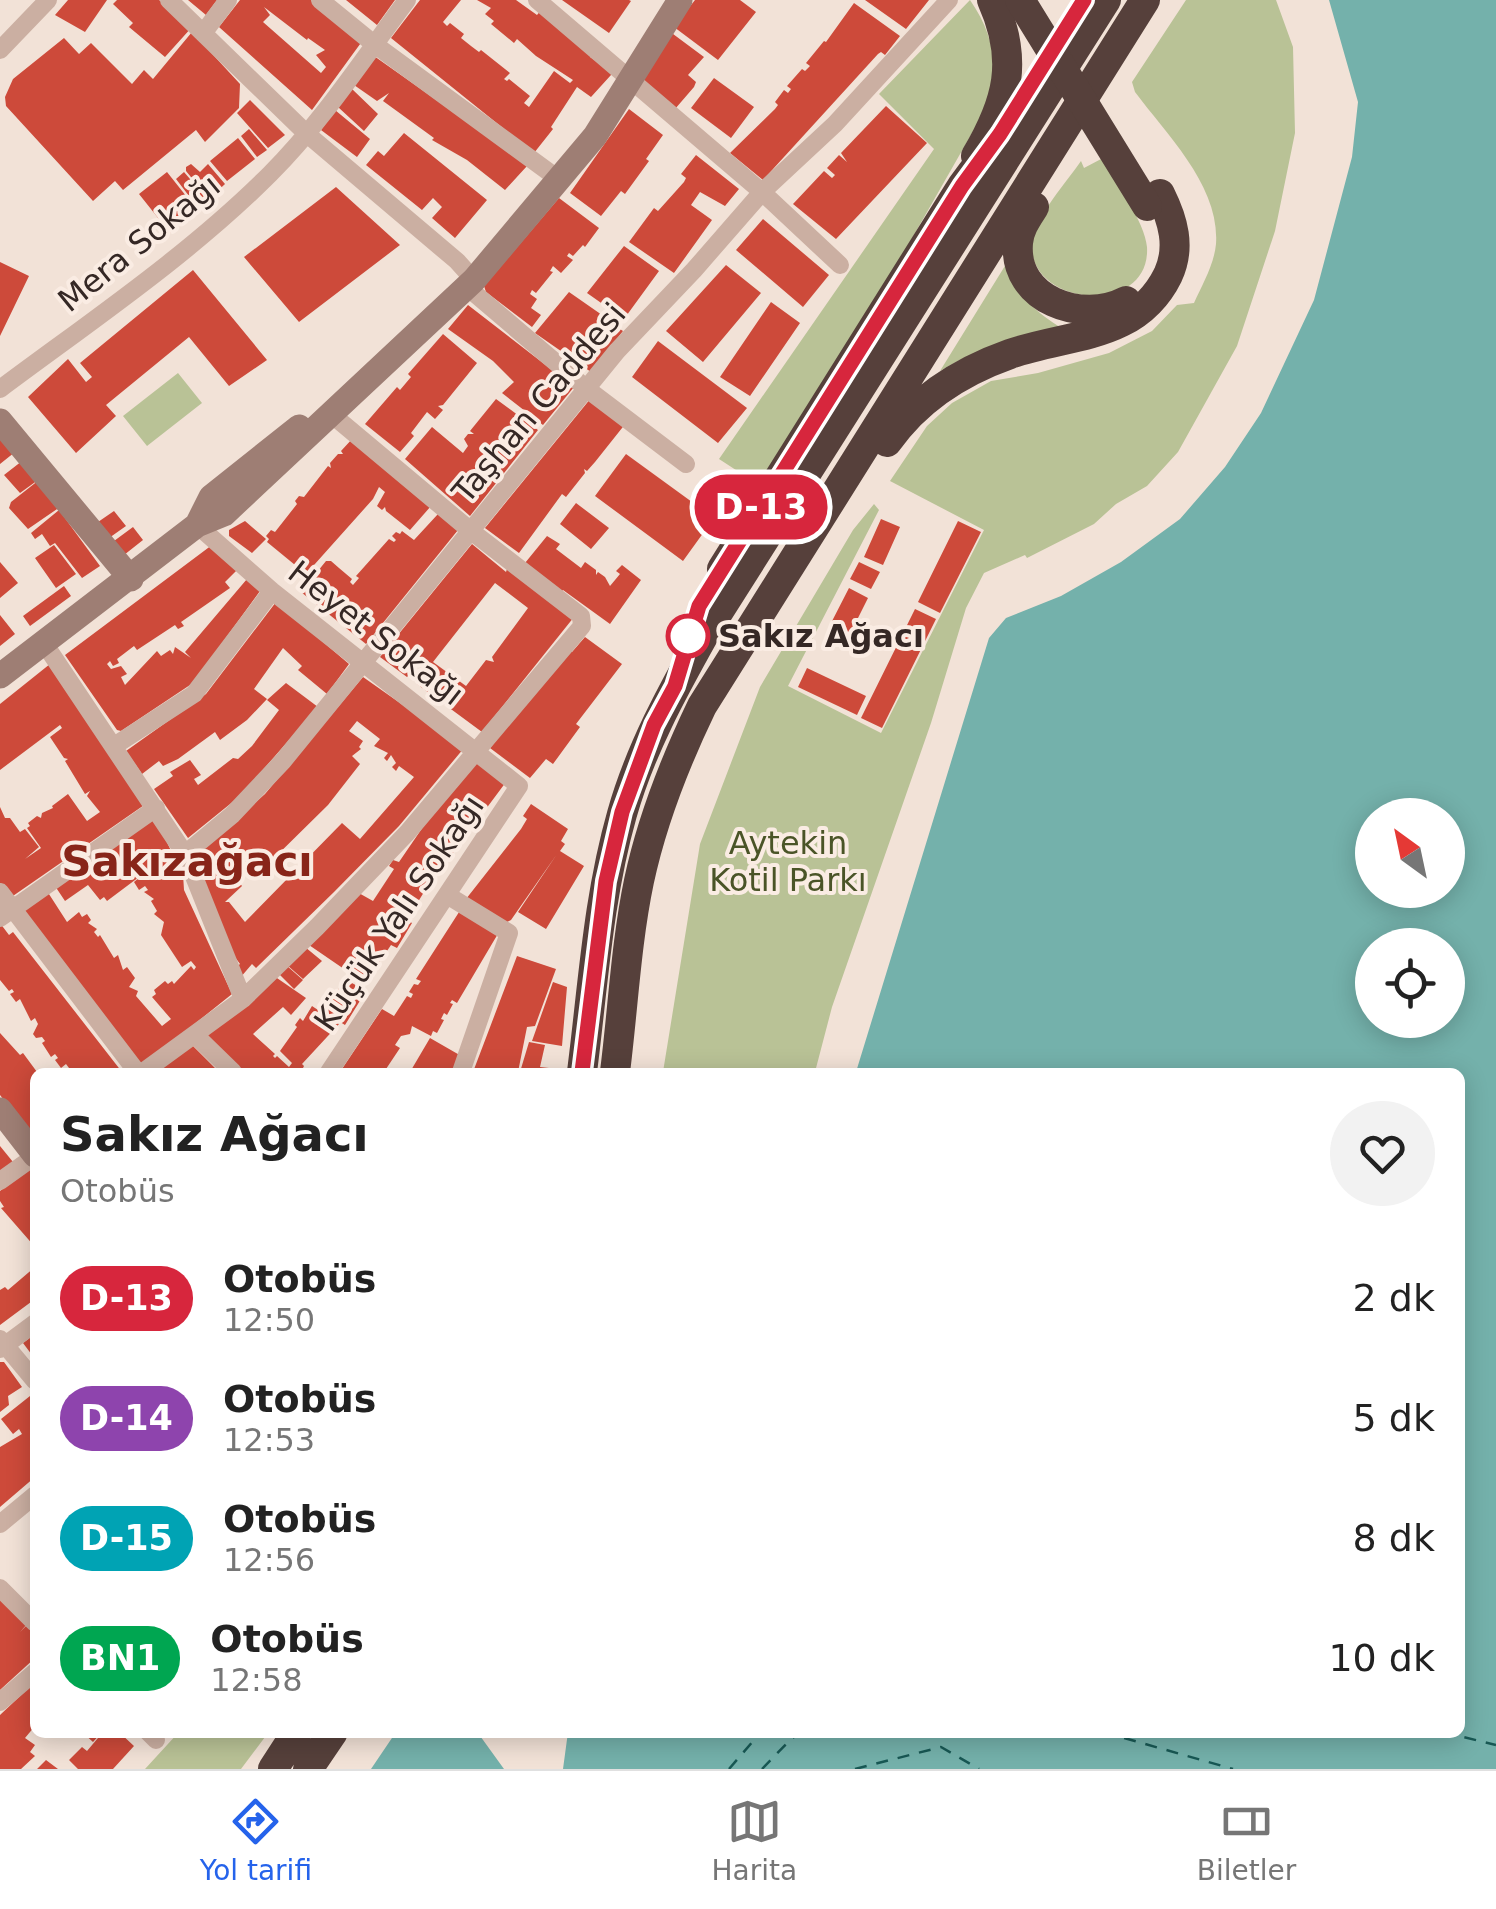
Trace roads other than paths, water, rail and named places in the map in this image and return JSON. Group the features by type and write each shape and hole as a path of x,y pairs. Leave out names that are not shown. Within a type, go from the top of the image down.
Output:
{"highway":[{"path":"1002,2 1020,13 1038,0 1154,200 1158,238 1155,265 1143,286 1123,303 1100,312 1074,311 1050,301 1034,286 1019,256 1022,228 1057,163 1070,120"},
{"path":"962,186 1084,0"},
{"path":"583,1068 611,859 654,725 1106,0"},
{"path":"615,1068 638,886 658,811 702,706 1144,0"},
{"path":"675,686 699,606 962,186 998,116 1009,78 1002,2"},
{"path":"776,586 815,543 894,432 938,390 1012,353 1124,322 1157,295 1171,269 1175,248 1169,211 1154,200 1002,2"},
{"path":"273,1769 293,1738"},
{"path":"308,1769 329,1738"}],"main road":[{"path":"0,676 197,525 210,497 318,414 330,413 470,284 595,136 680,0"},
{"path":"0,421 131,579"},
{"path":"0,1110 30,1149"}],"street":[{"path":"0,50 48,0"},
{"path":"169,0 307,134 457,261 470,284 587,389 686,464"},
{"path":"204,32 228,0"},
{"path":"320,0 557,178"},
{"name":"Mera Sokağı","path":"0,389 202,234 268,176 307,134 407,0"},
{"path":"536,0 762,192 840,264"},
{"name":"Taşhan Caddesi","path":"186,854 284,761 617,351 762,192 834,124 949,0"},
{"path":"146,1068 242,999 407,833 582,626 581,616 471,531 330,413"},
{"name":"Heyet Sokağı","path":"197,525 272,591 519,786"},
{"path":"114,746 194,694 272,591"},
{"path":"44,643 186,854 242,999"},
{"name":"Küçük Yalı Sokağı","path":"332,1068 519,786"},
{"path":"6,914 156,808"},
{"path":"0,892 6,914 137,1068"},
{"path":"447,895 509,933 463,1068"},
{"path":"196,1035 229,1068"},
{"path":"0,1181 30,1160"},
{"path":"30,1327 2,1344 30,1375"},
{"path":"0,1524 30,1499"},
{"path":"0,1588 30,1618"},
{"path":"0,1702 30,1676"}],"water":[{"path":"1329,0 1496,0 1496,1769 563,1769 567,1738 1465,1738 1465,1068 857,1068 989,638 1006,618 1061,596 1121,562 1180,519 1225,467 1261,413 1314,300 1352,157 1358,102"},
{"path":"392,1738 482,1738 504,1769 371,1769"}],"place":[{"name":"Sakız Ağacı","path":"688,636"}],"district":[{"name":"Sakızağacı","path":"187,861"}],"park label":[{"name":"Aytekin Kotil Parkı","path":"788,862"}]}
